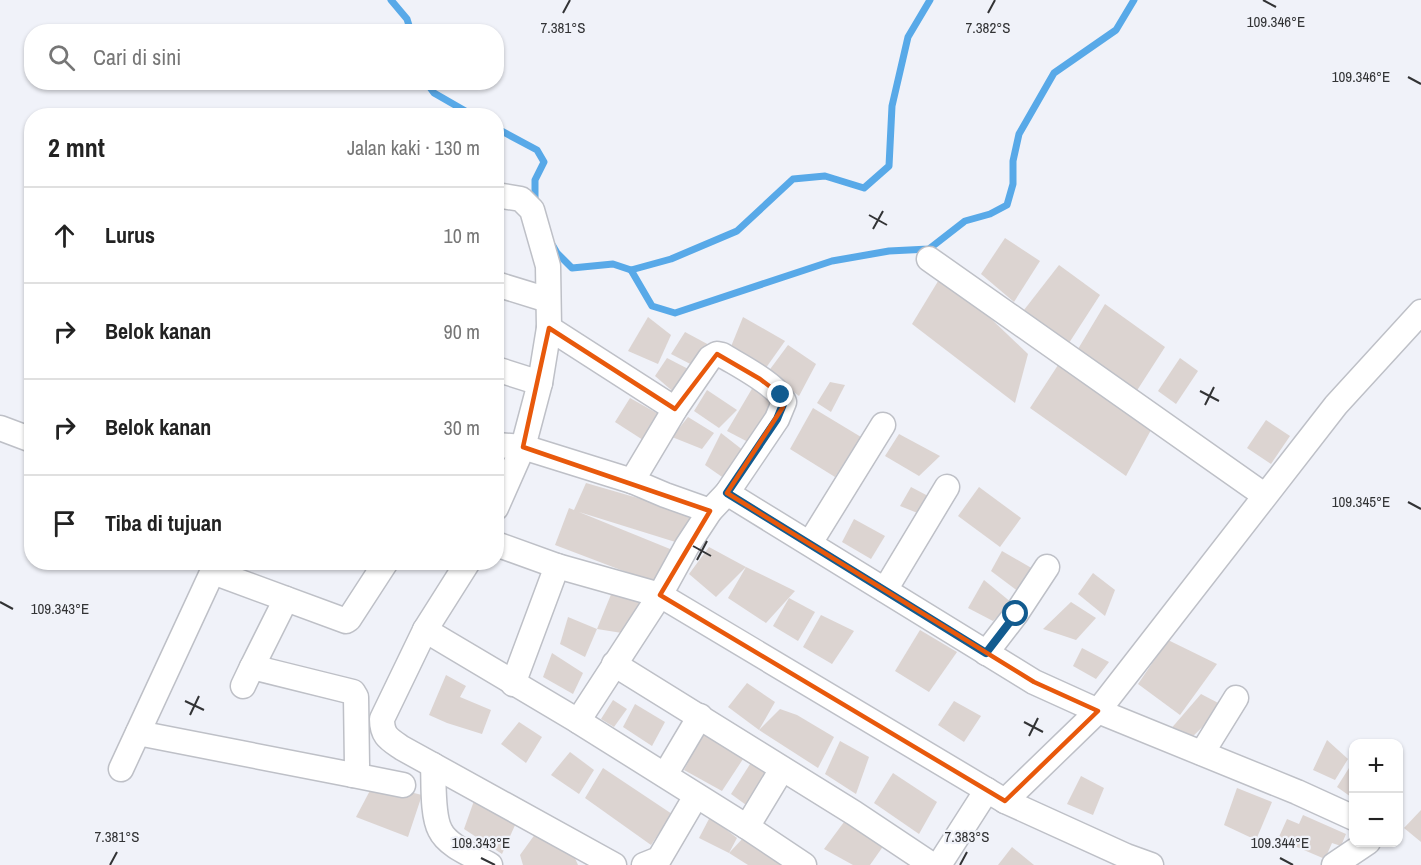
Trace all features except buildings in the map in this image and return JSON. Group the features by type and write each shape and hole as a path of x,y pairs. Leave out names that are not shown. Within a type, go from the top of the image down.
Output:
{"street":[{"path":"504,196 521,199 532,210 548,266 549,328 540,383 523,447 504,490"},
{"path":"928,259 1264,495"},
{"path":"504,286 548,300"},
{"path":"939,865 996,796 1098,711 1336,405 1421,312"},
{"path":"549,328 675,409"},
{"path":"578,721 660,595 687,546 710,511 727,493 777,419 784,402 781,395 741,367 717,354 710,358 675,409 632,481"},
{"path":"504,372 540,383"},
{"path":"810,543 883,425"},
{"path":"0,428 24,437"},
{"path":"504,446 523,447 632,481 710,511"},
{"path":"885,590 947,487"},
{"path":"727,493 1034,682 1098,711 1297,792 1349,817"},
{"path":"504,547 556,566 660,595 996,796 1122,861 1151,865"},
{"path":"513,684 556,566"},
{"path":"986,653 1016,614 1047,567"},
{"path":"121,769 214,570"},
{"path":"222,570 286,599 346,621 350,619 381,570"},
{"path":"463,570 424,630 382,719 382,730 389,739 433,765 614,865"},
{"path":"286,599 248,676 352,692 356,697 357,765 353,775"},
{"path":"424,630 578,721 804,865"},
{"path":"614,664 881,830 932,865"},
{"path":"1202,753 1236,698"},
{"path":"665,775 700,716"},
{"path":"138,733 403,785"},
{"path":"433,765 436,819 440,832 452,843 490,865"},
{"path":"747,827 783,769"},
{"path":"644,865 659,859 696,795"},
{"path":"1334,865 1362,847"}],"highlighted area":[{"path":"549,328 675,409 717,354 760,379 781,395 783,407 727,493 1034,682 1098,711 1005,801 660,595 710,511 523,447"}],"waterway":[{"path":"391,0 409,24"},
{"path":"631,270 671,259 737,231 793,179 825,176 864,188 889,166 892,106 908,37 930,0"},
{"path":"553,246 572,268 613,264 631,270 652,306 675,313 832,261 889,251 929,249 965,221 990,214 1007,205 1013,184 1013,161 1019,134 1054,73 1116,30 1134,0"},
{"path":"432,90 460,108"},
{"path":"504,132 537,150 544,162 535,180 535,203"}],"route":[{"path":"781,395 784,402 781,412 727,493 765,514 986,653 1016,614"}]}
